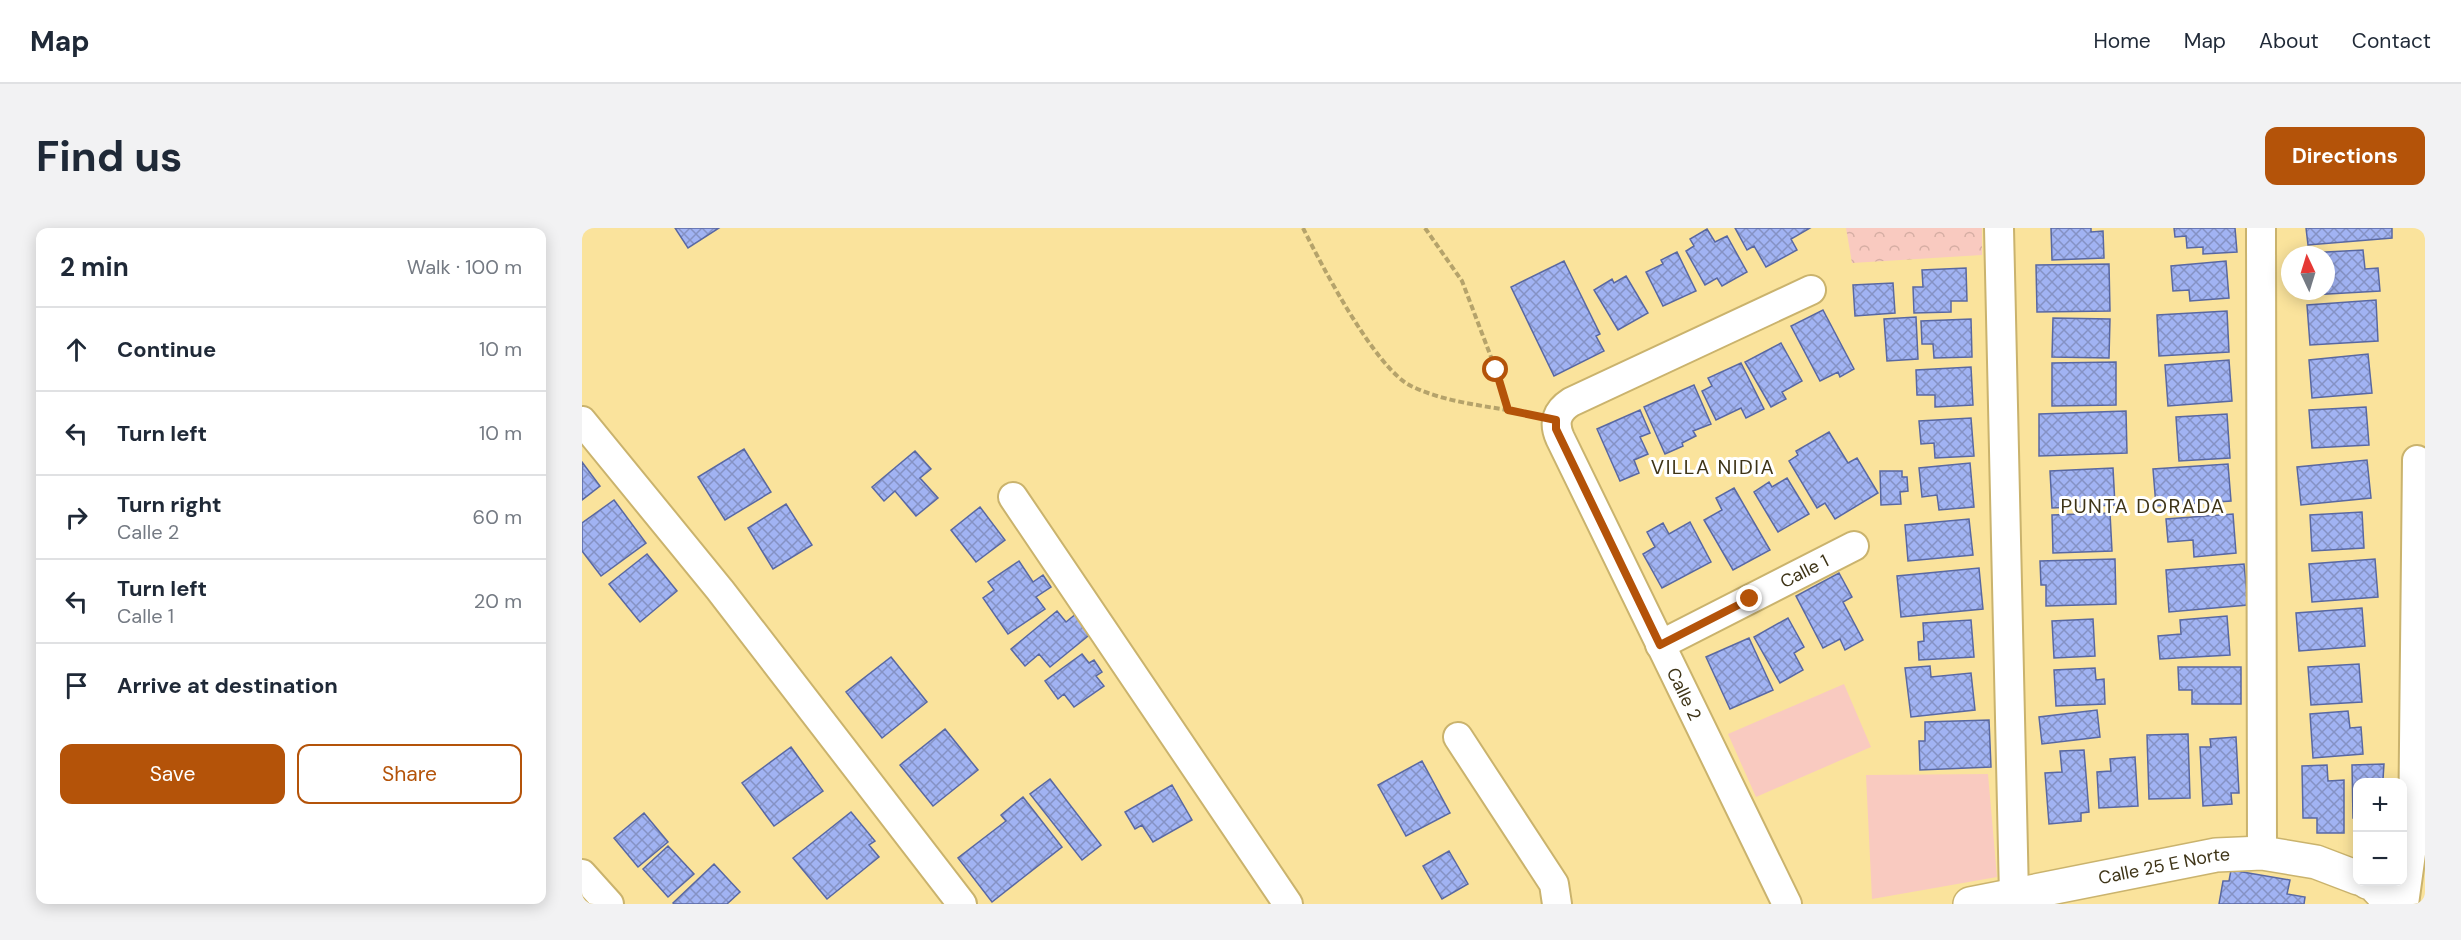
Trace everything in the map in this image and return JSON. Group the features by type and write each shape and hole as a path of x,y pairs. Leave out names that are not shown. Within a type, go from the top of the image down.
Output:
{"street":[{"path":"1999,228 2014,896"},
{"path":"2261,228 2262,853"},
{"path":"1556,420 1560,409 1571,402 1811,290"},
{"name":"Calle 2","path":"1556,420 1556,429 1787,904"},
{"path":"582,421 727,599 962,904"},
{"path":"2404,904 2413,839 2417,460"},
{"path":"1013,496 1288,904"},
{"name":"Calle 1","path":"1660,645 1854,546"},
{"path":"1458,736 1554,884 1557,904"},
{"name":"Calle 25 E Norte","path":"1971,904 2216,855 2262,853 2316,862 2353,876"},
{"path":"582,874 609,904"},
{"path":"2375,886 2392,904"}],"path":[{"path":"1303,228 1321,265 1382,362 1409,385 1434,396 1556,420"},
{"path":"1425,228 1462,281 1496,370 1508,410"}],"green space":[{"path":"1846,228 1982,228 1982,255 1852,263"},
{"path":"1844,684 1871,747 1756,797 1728,734"},
{"path":"1988,774 1997,877 1872,899 1866,775"}],"building":[{"path":"675,228 719,228 688,248"},
{"path":"1735,228 1810,228 1791,239 1797,250 1766,267 1754,246 1747,250"},
{"path":"2051,228 2091,228 2091,232 2103,231 2104,258 2052,260"},
{"path":"2174,228 2235,228 2237,252 2203,254 2203,247 2187,248 2186,236 2175,237"},
{"path":"2306,228 2392,228 2392,238 2308,245"},
{"path":"1707,229 1715,242 1727,236 1747,272 1722,286 1717,278 1705,285 1686,251 1694,246 1690,239"},
{"path":"2363,250 2365,269 2378,268 2380,291 2335,294 2335,252"},
{"path":"1677,252 1696,291 1663,306 1646,272 1663,264 1661,260"},
{"path":"1564,261 1600,334 1596,336 1604,351 1554,376 1511,287"},
{"path":"2226,261 2229,298 2190,301 2189,290 2173,291 2171,266"},
{"path":"2109,264 2110,311 2037,312 2036,265"},
{"path":"1966,268 1967,301 1951,301 1951,312 1914,313 1913,287 1923,287 1922,270"},
{"path":"1626,276 1648,313 1618,330 1594,290 1612,279 1614,283"},
{"path":"1893,283 1895,313 1855,316 1853,285"},
{"path":"2376,300 2378,341 2310,345 2307,305"},
{"path":"1823,310 1854,369 1840,377 1838,372 1820,381 1791,326"},
{"path":"2227,311 2229,352 2159,356 2157,315"},
{"path":"1916,317 1918,359 1887,361 1884,319"},
{"path":"2053,318 2110,319 2109,358 2052,357"},
{"path":"1971,319 1972,357 1934,358 1933,344 1922,344 1921,321"},
{"path":"1781,343 1802,381 1782,392 1786,399 1771,407 1745,362"},
{"path":"2368,354 2372,393 2312,398 2309,360"},
{"path":"2229,360 2232,401 2168,406 2165,365"},
{"path":"2116,362 2116,405 2052,406 2052,363"},
{"path":"1741,363 1764,409 1746,418 1741,408 1716,420 1702,391 1712,386 1708,378"},
{"path":"1971,367 1973,405 1935,407 1935,395 1917,395 1916,370"},
{"path":"1694,385 1711,424 1693,431 1696,436 1682,443 1683,446 1665,454 1644,407"},
{"path":"2366,407 2369,445 2312,448 2309,410"},
{"path":"1640,410 1650,433 1640,437 1648,454 1634,460 1639,473 1620,481 1597,429"},
{"path":"2126,411 2127,453 2039,456 2039,414"},
{"path":"2227,414 2230,458 2179,461 2176,417"},
{"path":"1971,418 1974,456 1935,458 1934,443 1921,444 1919,421"},
{"path":"1829,432 1848,463 1857,458 1878,493 1835,519 1825,503 1817,508 1789,461 1798,455 1796,451"},
{"path":"744,449 771,492 725,520 698,477"},
{"path":"915,451 931,469 920,478 938,498 916,516 895,491 884,501 872,487"},
{"path":"2367,460 2371,498 2301,505 2297,467"},
{"path":"582,462 600,486 582,500"},
{"path":"1970,463 1974,507 1939,510 1937,495 1922,497 1919,468"},
{"path":"2228,464 2231,501 2156,506 2153,469"},
{"path":"2113,468 2115,505 2052,508 2050,471"},
{"path":"1880,471 1902,471 1902,477 1907,477 1908,491 1900,492 1901,504 1881,505"},
{"path":"1787,478 1809,514 1778,532 1754,492 1769,482 1772,487"},
{"path":"1734,488 1770,550 1733,570 1704,520 1722,510 1716,498"},
{"path":"614,500 646,543 601,576 582,551 582,523"},
{"path":"786,504 812,545 773,569 748,528"},
{"path":"980,507 1005,540 976,562 951,530"},
{"path":"2362,512 2364,548 2312,551 2310,515"},
{"path":"2110,513 2112,551 2053,553 2052,515"},
{"path":"2233,514 2236,553 2194,557 2193,540 2168,542 2166,519"},
{"path":"1969,519 1973,555 1908,561 1905,525"},
{"path":"1690,522 1711,562 1662,588 1643,554 1655,547 1647,532 1663,523 1669,534"},
{"path":"647,554 677,591 640,622 609,584"},
{"path":"2115,559 2116,604 2046,606 2046,585 2041,585 2040,561"},
{"path":"2375,559 2378,597 2312,602 2309,564"},
{"path":"1019,561 1033,582 1043,575 1051,587 1036,597 1045,609 1008,634 983,598 994,590 988,582"},
{"path":"2244,564 2248,605 2169,612 2166,570"},
{"path":"1979,568 1983,609 1901,617 1897,576"},
{"path":"1839,573 1852,597 1843,602 1863,640 1845,650 1840,639 1823,648 1796,596"},
{"path":"2362,608 2365,646 2299,651 2296,613"},
{"path":"1057,611 1066,622 1077,613 1093,632 1050,667 1039,654 1025,666 1011,649"},
{"path":"2227,616 2230,655 2160,659 2158,636 2181,634 2180,620"},
{"path":"1788,618 1804,647 1794,653 1803,670 1780,683 1754,637"},
{"path":"2093,619 2095,656 2054,658 2052,621"},
{"path":"1971,620 1974,657 1919,660 1918,642 1924,641 1923,623"},
{"path":"1749,638 1773,690 1730,709 1706,657"},
{"path":"1082,654 1089,663 1094,660 1102,672 1096,676 1104,686 1074,707 1064,694 1058,699 1045,681"},
{"path":"891,657 927,702 882,738 846,692"},
{"path":"2359,664 2362,702 2311,705 2308,667"},
{"path":"1930,666 1931,677 1971,673 1975,710 1911,717 1905,668"},
{"path":"2178,667 2241,667 2241,704 2192,704 2192,690 2179,690"},
{"path":"2095,668 2096,680 2104,679 2105,704 2056,706 2054,670"},
{"path":"2097,710 2100,737 2042,744 2039,717"},
{"path":"2348,711 2350,728 2361,727 2363,754 2313,758 2310,714"},
{"path":"1989,720 1991,767 1920,770 1919,741 1925,741 1925,722"},
{"path":"945,729 978,770 933,806 900,765"},
{"path":"2188,734 2190,798 2149,799 2147,735"},
{"path":"2236,737 2239,793 2231,793 2232,804 2203,806 2200,747 2211,747 2210,739"},
{"path":"791,747 823,791 774,826 742,783"},
{"path":"2084,750 2089,812 2081,813 2081,821 2049,824 2045,773 2062,772 2060,751"},
{"path":"2135,757 2138,806 2099,808 2097,772 2111,771 2110,759"},
{"path":"1422,761 1450,813 1406,836 1378,785"},
{"path":"2384,764 2383,778 2353,778 2353,818 2352,765"},
{"path":"2327,765 2328,781 2344,780 2344,833 2317,833 2317,818 2303,818 2302,766"},
{"path":"1050,779 1101,845 1082,860 1030,794"},
{"path":"1172,785 1192,820 1153,842 1142,825 1135,829 1125,812"},
{"path":"1023,797 1062,847 992,902 958,858 1006,821 1001,815"},
{"path":"851,812 875,841 869,845 879,857 827,899 793,858"},
{"path":"644,813 668,842 638,867 614,838"},
{"path":"668,846 694,874 668,897 643,869"},
{"path":"1449,851 1468,884 1442,899 1423,866"},
{"path":"714,864 740,892 727,904 673,903"},
{"path":"2231,870 2290,880 2287,894 2305,897 2304,904 2219,904 2223,881 2229,881"}],"district":[{"name":"VILLA NIDIA","path":"1713,467"},
{"name":"PUNTA DORADA","path":"2143,506"}],"route":[{"path":"1496,370 1508,410 1556,420 1556,429 1660,645 1750,599"}]}
